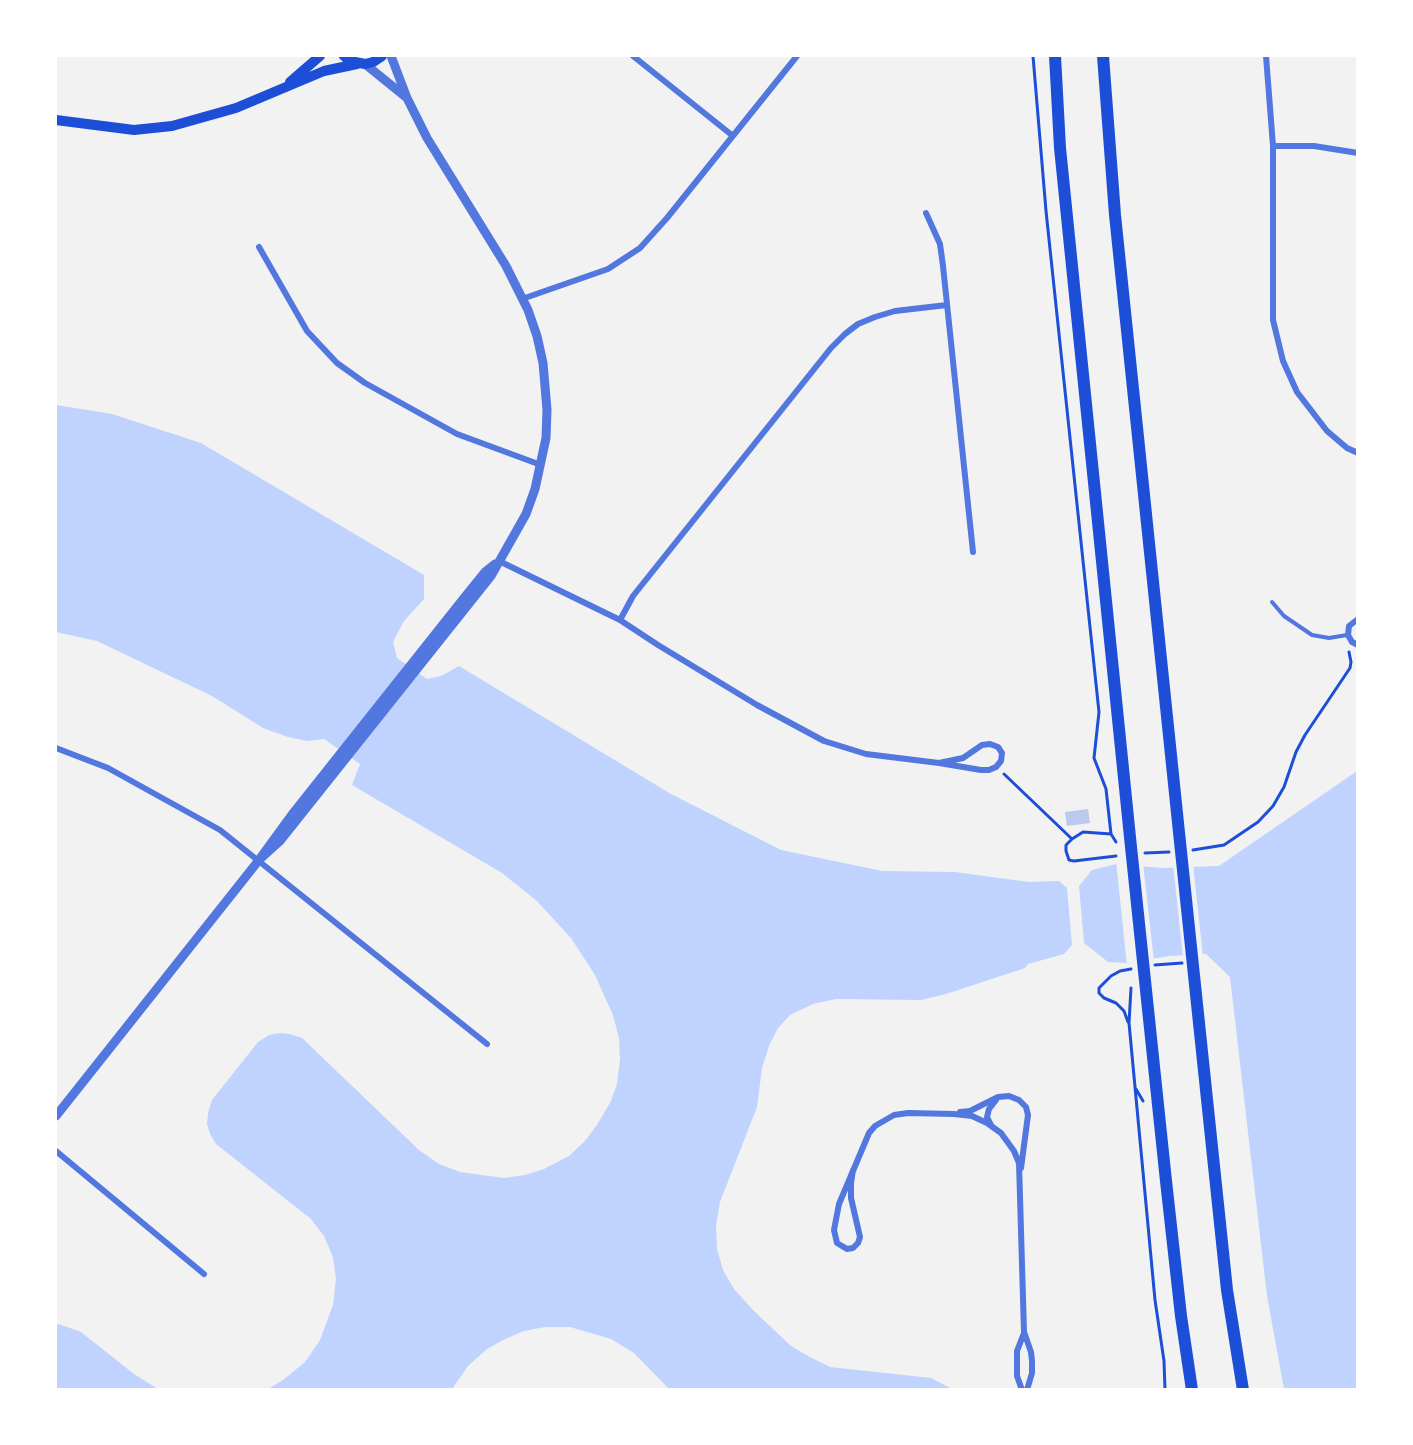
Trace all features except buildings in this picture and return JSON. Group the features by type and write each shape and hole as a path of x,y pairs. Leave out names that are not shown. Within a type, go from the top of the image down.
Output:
{"main road":[{"path":"283,88 320,56"},
{"path":"344,56 361,64"},
{"path":"56,120 134,130 154,128 214,115 324,71 373,62 382,56"},
{"path":"1055,56 1060,148 1131,849 1176,1271 1192,1389"},
{"path":"1103,56 1114,215 1179,848 1227,1290 1243,1389"}],"street":[{"path":"56,1116 259,860 274,836 491,576 526,514 541,465 547,420 546,385 537,336 522,298 497,252 427,138 407,98 391,56"},
{"path":"633,56 733,136"},
{"path":"522,298 608,269 640,248 797,56"},
{"path":"1266,56 1273,146 1273,320 1283,361 1297,392 1327,431 1358,453"},
{"path":"361,64 407,98"},
{"path":"1273,146 1314,146 1358,153"},
{"path":"926,213 940,244 973,552"},
{"path":"259,247 307,331 337,363 400,404 457,434 541,465"},
{"path":"620,620 633,596 831,348 845,334 858,324 895,311 947,305"},
{"path":"499,561 620,620 757,705 824,741 866,754 981,770 996,767 1001,761 1002,753 998,747 990,744 982,745 963,758 939,763"},
{"path":"1354,644 1348,635 1350,626 1358,619"},
{"path":"56,748 108,768 220,830 487,1044"},
{"path":"954,1114 970,1111 998,1097 1005,1096 1019,1100 1026,1107 1028,1115 1020,1174"},
{"path":"991,1126 987,1117 988,1109 1005,1096"},
{"path":"853,1170 852,1205 860,1238 853,1248 847,1249 837,1243 834,1230 838,1204 869,1133 883,1120 908,1113 954,1114 972,1116 1001,1133 1014,1151 1019,1163 1020,1174 1024,1332 1032,1361 1032,1372 1024,1389"},
{"path":"56,1151 204,1274"},
{"path":"1024,1332 1017,1351 1017,1376 1024,1389"}],"lane":[{"path":"1272,602 1284,616 1312,635 1329,638 1348,635"}],"path":[{"path":"1033,56 1099,712 1094,758 1106,789 1111,834"},
{"path":"1116,856 1081,861 1069,860 1066,845 1083,832 1111,834 1131,849 1224,845 1266,815 1284,787 1296,752 1305,735 1350,668 1348,653 1354,644"},
{"path":"996,767 1072,839"},
{"path":"1132,984 1129,1023 1165,1389"}],"water":[{"path":"56,405 112,414 201,443 424,575 424,599 404,621 393,642 397,658 427,679 441,676 459,666 671,794 781,850 882,871 955,872 1029,882 1059,881 1067,888 1072,945 1064,954 1028,964 1025,968 946,994 921,1000 836,999 813,1004 790,1015 778,1028 769,1046 762,1068 757,1107 720,1202 716,1226 717,1249 723,1270 734,1289 791,1346 830,1367 931,1378 952,1389 669,1389 634,1353 611,1339 570,1327 545,1327 524,1331 487,1349 468,1366 452,1389 268,1389 305,1362 320,1340 333,1305 336,1279 333,1257 324,1236 311,1219 216,1144 210,1134 207,1124 212,1100 258,1042 269,1035 280,1033 302,1038 419,1150 439,1164 460,1172 504,1178 544,1169 569,1156 584,1142 611,1101 617,1084 620,1059 619,1038 613,1015 595,975 571,938 537,901 502,873 352,785 360,764 324,739 307,741 263,728 212,696 97,641 56,632"},
{"path":"1357,771 1357,1389 1284,1389 1267,1296 1230,977 1206,954 1169,956 1127,963 1108,962 1084,943 1079,886 1092,870 1117,864 1161,868 1219,866"},
{"path":"56,1325 81,1332 134,1374 158,1389 56,1389"}],"pier":[{"path":"1116,861 1143,863 1154,961 1127,966"},
{"path":"1173,864 1193,864 1203,957 1183,958"}]}
